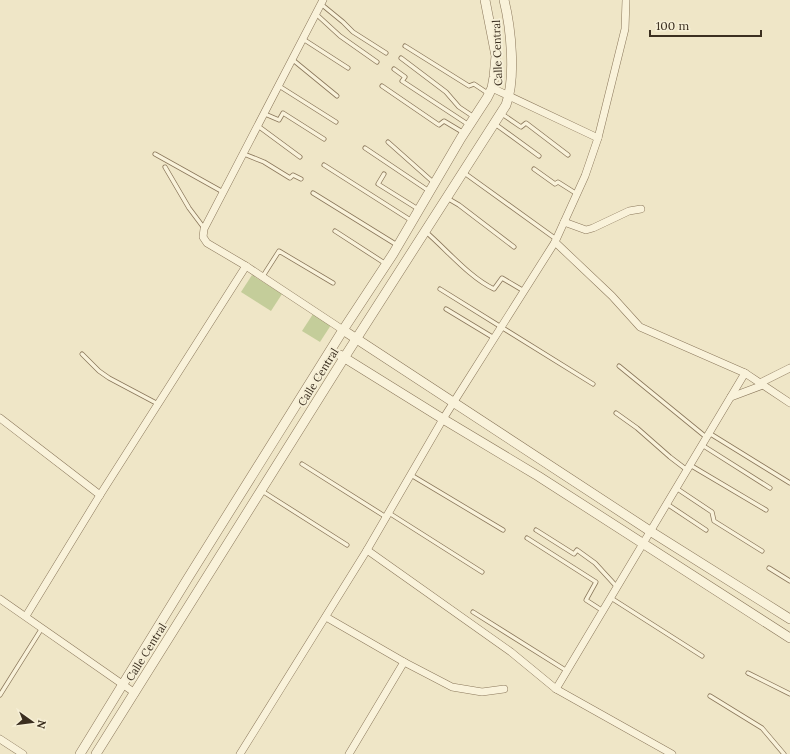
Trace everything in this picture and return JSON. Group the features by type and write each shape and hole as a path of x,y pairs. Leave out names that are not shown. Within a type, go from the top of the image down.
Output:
{"street":[{"name":"Calle Central","path":"80,754 122,684 332,350 343,330 395,250 490,91 496,56 485,0"},
{"name":"Calle Central","path":"96,754 405,261 506,105 510,95 510,50 504,0"},
{"path":"240,754 367,550 443,419 556,240 585,176 598,138 625,30 626,0"},
{"path":"322,2 204,229 204,237 207,243 246,266 356,340 650,531 790,619"},
{"path":"490,91 510,95 598,138"},
{"path":"564,222 586,230 629,211 641,209"},
{"path":"556,240 612,296 640,327 745,373 789,402"},
{"path":"395,250 405,261"},
{"path":"26,616 100,495 246,266"},
{"path":"332,350 538,476 790,638"},
{"path":"731,397 762,384 790,368"},
{"path":"556,689 745,373"},
{"path":"0,418 100,495"},
{"path":"367,550 511,652 556,689 672,754"},
{"path":"0,599 135,693"},
{"path":"326,617 404,662 452,686 482,692 504,689"},
{"path":"349,754 404,662"},
{"path":"0,739 23,754"}],"lane":[{"path":"322,2 353,32 386,53"},
{"path":"316,14 340,36 377,62"},
{"path":"303,39 348,68"},
{"path":"405,46 469,86 474,84 490,91"},
{"path":"401,58 446,92 459,107 475,117"},
{"path":"292,60 337,96"},
{"path":"394,69 405,77 402,82 470,125"},
{"path":"279,86 336,122"},
{"path":"382,86 439,125 444,121 464,133"},
{"path":"265,114 279,120 283,113 324,140"},
{"path":"501,113 521,128 526,123 568,155"},
{"path":"494,123 539,156"},
{"path":"258,126 300,157"},
{"path":"388,142 432,188"},
{"path":"365,148 432,188"},
{"path":"155,154 224,192"},
{"path":"244,154 264,162 290,178 293,175 302,179"},
{"path":"324,165 412,221"},
{"path":"165,167 189,208 204,229"},
{"path":"534,169 555,184 558,182 577,194"},
{"path":"463,172 556,240"},
{"path":"384,174 378,184 419,210"},
{"path":"313,193 395,250"},
{"path":"446,198 460,205 514,247"},
{"path":"335,231 386,264"},
{"path":"425,231 473,275 488,286 494,289 502,278 524,291"},
{"path":"262,277 279,251 333,283"},
{"path":"440,289 593,384"},
{"path":"446,309 494,338"},
{"path":"82,354 99,371 109,378 158,404"},
{"path":"618,366 708,435 790,483"},
{"path":"616,413 637,428 670,457 766,510"},
{"path":"702,445 770,488"},
{"path":"302,464 482,572"},
{"path":"411,475 503,530"},
{"path":"676,488 712,512 714,521 762,551"},
{"path":"261,490 347,545"},
{"path":"667,503 706,530"},
{"path":"536,530 574,554 577,550 595,563 617,587"},
{"path":"527,538 596,582 586,600 603,611"},
{"path":"769,568 790,581"},
{"path":"611,598 702,656"},
{"path":"473,612 567,671"},
{"path":"0,695 43,628"},
{"path":"748,673 790,694"},
{"path":"710,696 762,728 784,754"}],"green space":[{"path":"252,275 282,294 271,311 241,292"},
{"path":"313,314 331,325 320,342 302,331"}]}
